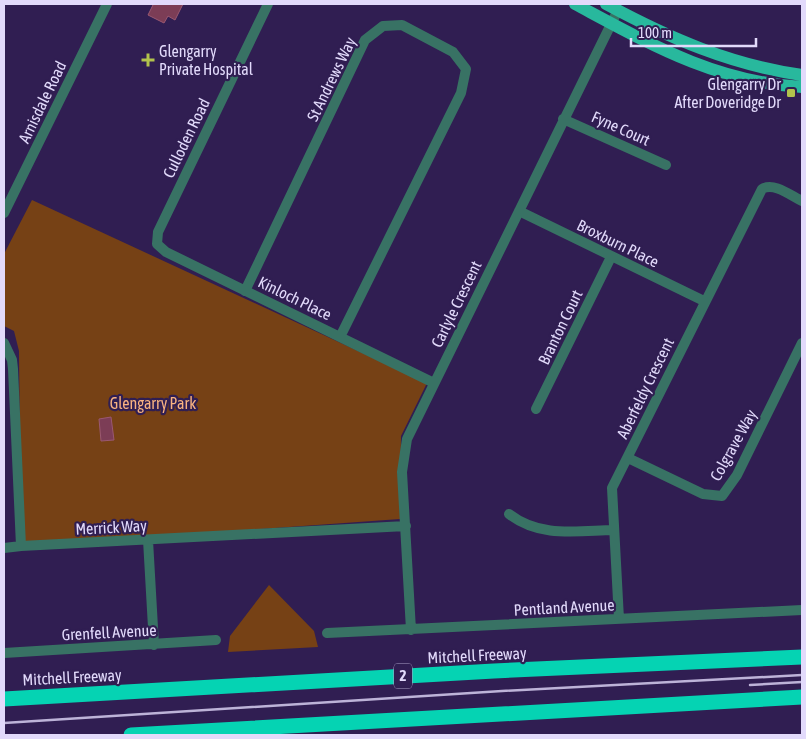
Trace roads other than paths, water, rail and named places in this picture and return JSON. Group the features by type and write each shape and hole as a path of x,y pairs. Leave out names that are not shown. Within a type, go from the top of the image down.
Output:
{"highway":[{"name":"Mitchell Freeway","path":"4,699 494,671 802,657"},
{"path":"131,735 802,697"}],"main road":[{"path":"575,4 670,54 709,70 770,85 802,87"},
{"path":"612,7 669,36 709,53 745,64 802,74"}],"street":[{"name":"Arnisdale Road","path":"4,213 107,4"},
{"name":"Culloden Road","path":"158,232 268,4"},
{"name":"Carlyle Crescent","path":"410,630 402,472 407,439 611,23 612,7"},
{"name":"St Andrews Way","path":"245,291 364,40 383,26 402,26 453,52 466,69 461,93 340,337"},
{"name":"Fyne Court","path":"563,118 666,165"},
{"name":"Aberfeldy Crescent","path":"619,619 612,488 704,301 762,189 767,186 773,186 802,201"},
{"name":"Broxburn Place","path":"519,211 704,301"},
{"name":"Kinloch Place","path":"158,232 157,244 162,250 434,383"},
{"name":"Branton Court","path":"536,409 611,257"},
{"path":"4,343 9,352 13,369 22,546"},
{"name":"Colgrave Way","path":"628,458 703,494 722,496 737,475 802,343"},
{"path":"509,514 525,525 544,531 613,530"},
{"name":"Merrick Way","path":"4,548 406,526"},
{"path":"148,540 154,645"},
{"name":"Pentland Avenue","path":"327,633 802,610"},
{"name":"Grenfell Avenue","path":"4,653 216,640"}],"railway":[{"path":"4,723 502,691 802,675"},
{"path":"750,685 802,682"}],"place":[{"name":"Glengarry Private Hospital","path":"148,60"},
{"name":"Glengarry Dr After Doveridge Dr","path":"791,93"}],"park label":[{"name":"Glengarry Park","path":"153,403"}]}
